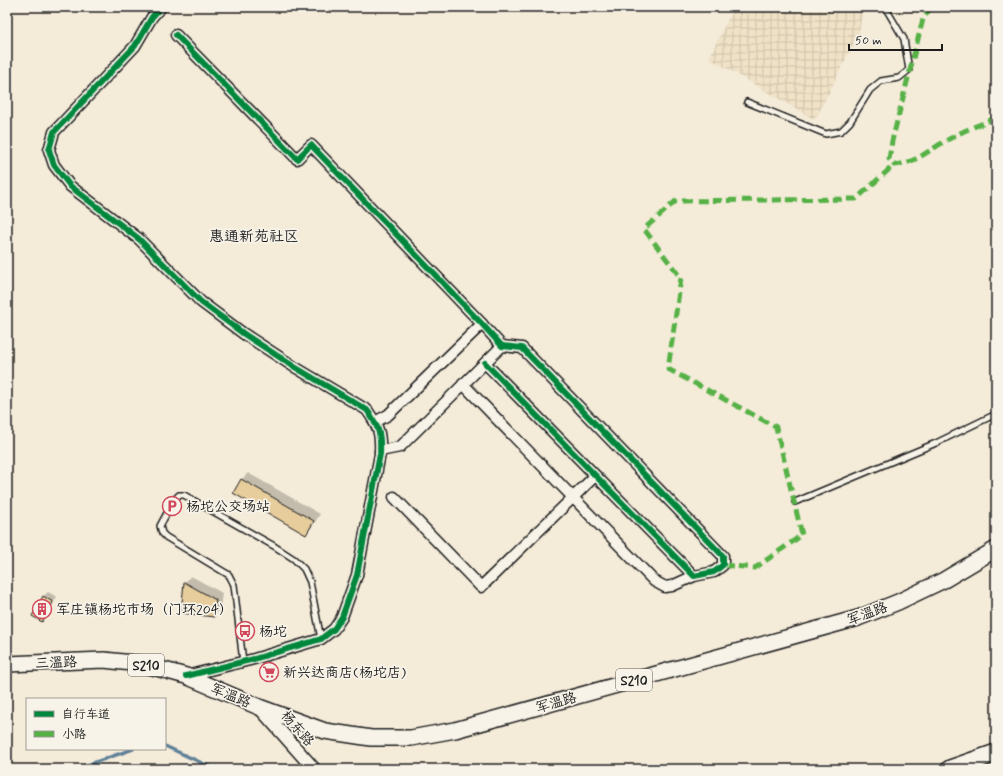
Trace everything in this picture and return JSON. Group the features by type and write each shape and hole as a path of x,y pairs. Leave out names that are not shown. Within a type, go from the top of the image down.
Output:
{"highway":[{"path":"950,769 996,753"}],"main road":[{"name":"军温路","path":"104,660 142,664 186,676 325,731 371,738 411,738 454,730 858,618 898,602 944,580 996,549"},
{"name":"三温路","path":"7,664 104,660"}],"street":[{"path":"161,7 152,17 135,46 54,132 49,150 54,166 70,186 139,239 201,302 244,334 293,366 367,410 375,422 381,438 380,451 357,575 342,617 334,629 321,639 243,662 186,676"},
{"path":"176,35 297,159 311,145 502,346 522,348 723,556 723,565 714,572 694,576 672,586 665,587 654,581 463,384"},
{"path":"375,422 388,415 482,324"},
{"path":"380,451 400,447 502,346"},
{"path":"485,363 694,576"},
{"path":"394,497 481,587 595,476"},
{"name":"杨东路","path":"259,706 314,769"}],"lane":[{"path":"747,102 826,134 840,131 850,122 870,90 881,81 899,78 909,70 904,39 885,7"},
{"path":"795,502 936,443 996,414"},
{"path":"243,662 234,585 229,576 166,538 162,533 160,526 174,500 179,495 184,495 274,546 294,559 304,569 310,582 321,639"}],"shaded area":[{"path":"734,7 863,7 859,33 815,120 709,58"}],"building":[{"path":"241,479 314,521 306,535 233,493"},
{"path":"184,582 216,600 214,617 181,613"},
{"name":"军庄镇杨坨市场（门环204）","path":"43,596 53,602 42,622 32,616"}],"waterway":[{"path":"166,746 215,769"},
{"path":"76,769 130,750"}],"marked path":[{"path":"931,7 923,19 892,141 889,159 894,165 903,164 918,158 958,134 996,118"},
{"path":"723,565 755,568 802,535 776,427 668,369 681,278 644,229 676,201 856,199 894,165"}],"cycle path":[{"path":"161,7 152,17 135,46 54,132 49,150 54,165 70,186 139,239 201,302 244,334 293,366 367,410 377,426 380,441 380,454 357,575 342,617 334,629 321,639 254,659 186,676"},
{"path":"176,35 297,159 311,145 502,346 522,348 723,556 723,565 714,572 694,576 485,363"}],"place":[{"name":"杨坨公交场站","path":"172,506"},
{"name":"军庄镇杨坨市场（门环204）","path":"42,609"},
{"name":"杨坨","path":"245,631"},
{"name":"新兴达商店(杨坨店)","path":"269,672"}],"district":[{"name":"惠通新苑社区","path":"254,236"}]}
